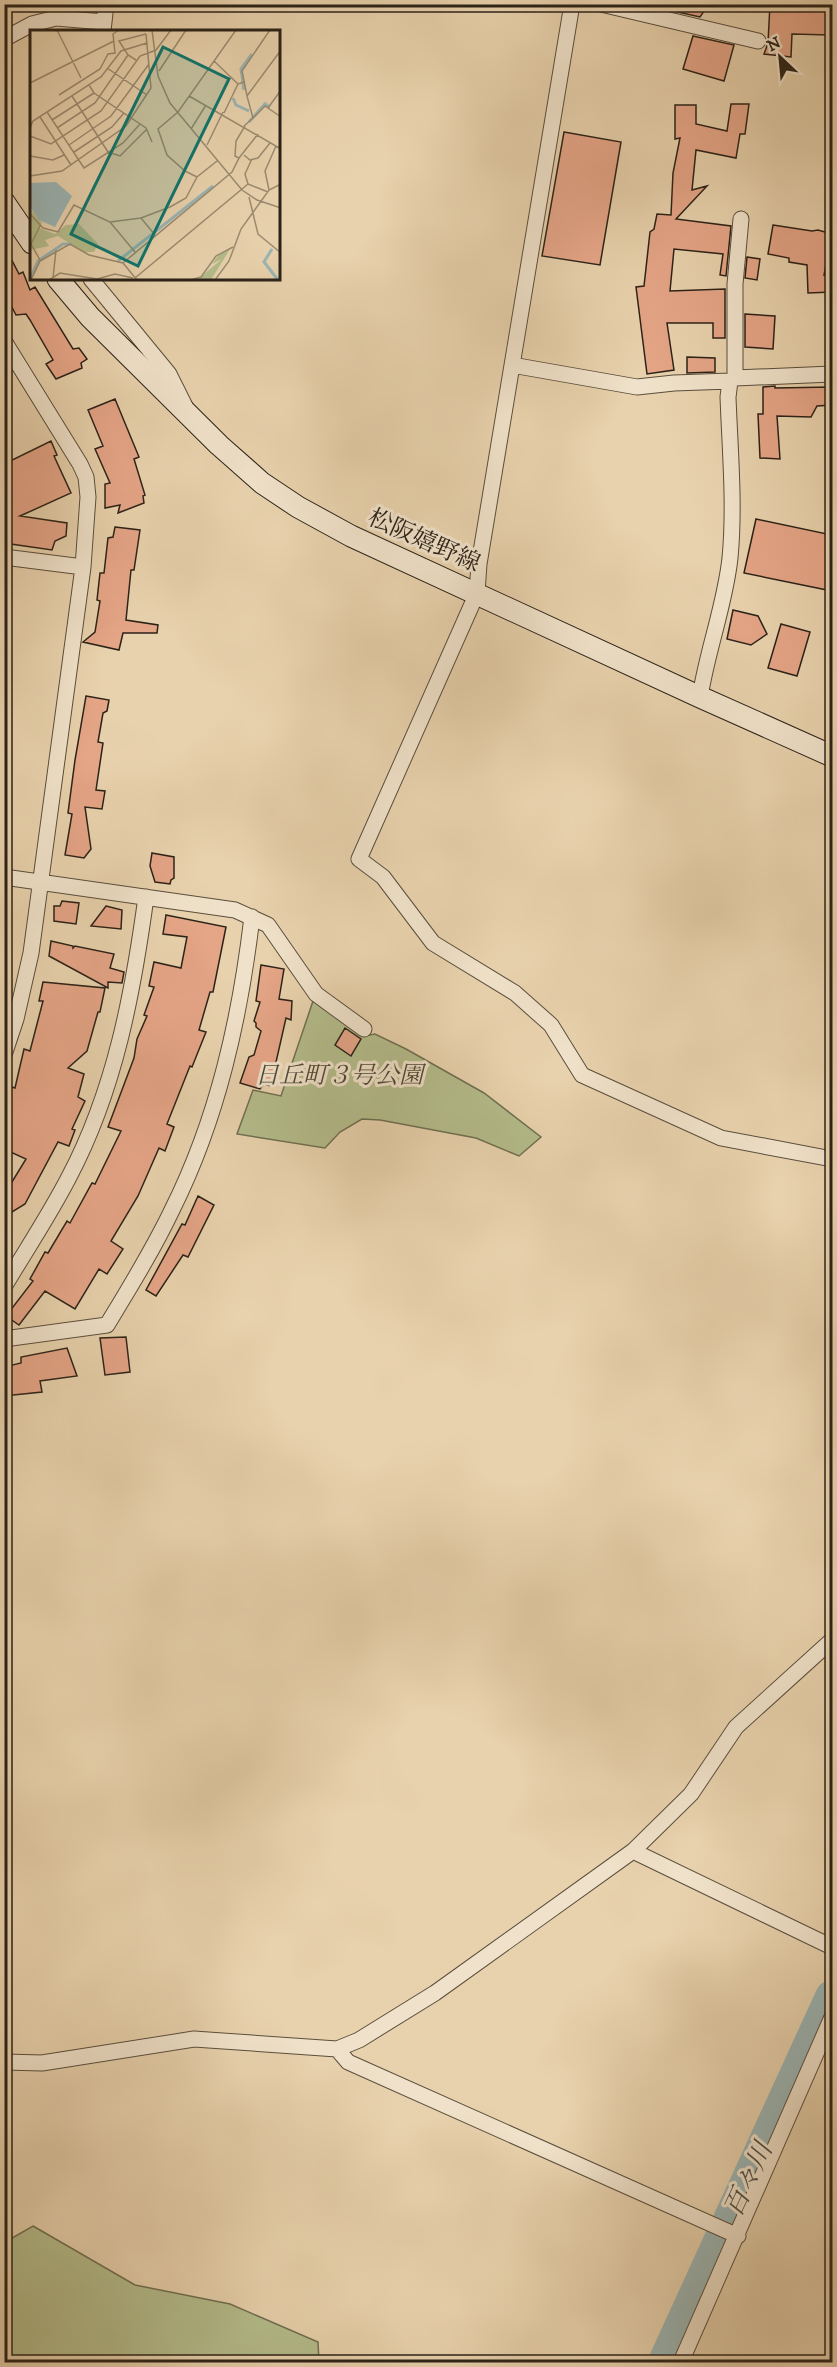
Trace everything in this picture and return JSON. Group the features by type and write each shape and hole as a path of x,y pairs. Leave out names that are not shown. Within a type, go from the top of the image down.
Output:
{"main road":[{"path":"4,202 30,240"},
{"name":"松阪嬉野線","path":"59,280 90,317 192,420 262,483 298,507 351,536 700,698 832,756"}],"street":[{"path":"4,39 32,24 56,18 103,27 106,4"},
{"path":"572,4 481,552 477,593 359,860 383,877 433,943 515,993 550,1025 582,1075 721,1138 832,1159"},
{"path":"601,4 758,41"},
{"path":"700,698 730,560 732,525 728,397 732,380 735,284 741,219"},
{"path":"92,280 170,374 192,420"},
{"path":"4,341 86,477 88,520 27,972 16,1019 4,1055"},
{"path":"512,365 637,387 674,382 832,374"},
{"path":"4,557 83,567"},
{"path":"4,877 235,910 252,917 268,925 316,994 364,1029"},
{"path":"4,1287 69,1177 90,1129 127,1015 146,897"},
{"path":"4,1339 107,1325 143,1266 173,1209 191,1168 222,1077 240,1005 252,917"},
{"path":"4,2062 42,2063 194,2039 337,2049 359,2040 435,1993 633,1851 691,1794 736,1727 832,1640"},
{"path":"633,1851 832,1947"},
{"path":"681,2362 832,2018"},
{"path":"337,2049 348,2062 738,2236"}],"green space":[{"name":"日丘町３号公園","path":"313,1001 365,1036 375,1034 484,1093 541,1137 519,1156 476,1138 380,1120 362,1119 340,1132 325,1148 237,1134 253,1090 281,1096"},
{"path":"33,2226 135,2285 230,2304 318,2342 319,2362 5,2362 5,2242"}],"building":[{"path":"659,4 709,4 700,17 659,8"},
{"path":"770,4 832,7 830,35 792,34 791,57 764,54 768,43"},
{"path":"693,36 734,45 724,81 683,69"},
{"path":"731,104 749,104 745,134 740,134 736,158 696,150 692,190 707,186 676,219 731,226 726,276 720,275 723,254 674,249 670,291 725,289 725,338 713,338 713,323 667,323 674,370 647,374 636,287 644,286 650,232 654,229 657,214 671,215 673,173 680,138 675,139 675,105 696,105 696,124 727,131"},
{"path":"564,132 621,142 600,265 542,256"},
{"path":"773,225 818,230 832,234 824,275 832,276 832,292 808,293 807,265 789,262 789,258 768,254"},
{"path":"4,245 19,274 23,272 30,290 35,287 73,349 79,348 87,359 81,363 82,368 56,379 46,364 53,360 30,320 26,314 16,315 4,292"},
{"path":"747,257 760,259 757,280 745,278"},
{"path":"745,314 775,316 773,349 745,347"},
{"path":"687,357 715,358 715,372 687,373"},
{"path":"775,386 775,388 832,387 832,405 817,406 811,417 777,416 780,459 760,458 758,414 763,414 763,387"},
{"path":"115,399 139,457 134,459 145,495 143,496 144,503 118,513 120,505 105,508 105,484 110,483 95,449 103,446 88,410"},
{"path":"51,441 57,455 54,456 71,493 20,516 67,523 66,536 55,541 52,550 4,543 4,464"},
{"path":"756,519 832,535 832,591 744,573"},
{"path":"115,527 140,530 134,570 131,570 126,620 158,625 157,633 123,633 119,650 83,642 95,632 100,601 97,600 100,573 104,573 108,538 113,537"},
{"path":"733,610 758,616 767,634 751,645 727,639"},
{"path":"781,624 810,632 797,676 768,668"},
{"path":"86,696 109,700 107,711 103,713 98,742 103,743 96,790 105,791 102,809 85,807 91,849 84,858 65,855 72,814 68,813 75,760"},
{"path":"152,853 174,857 174,878 170,884 155,882 150,866"},
{"path":"62,901 79,903 76,924 54,921 54,906 60,906"},
{"path":"106,906 122,910 121,929 91,926"},
{"path":"166,915 226,927 213,992 210,992 199,1030 206,1032 167,1124 174,1127 165,1151 159,1148 138,1196 111,1241 123,1249 107,1274 99,1269 75,1309 45,1291 19,1325 6,1316 33,1281 30,1279 45,1252 48,1253 67,1221 70,1223 92,1183 95,1184 121,1131 108,1127 134,1058 137,1039 147,1016 144,1015 154,987 149,986 154,962 181,968 187,937 163,934"},
{"path":"51,941 73,946 73,948 75,946 114,954 110,968 124,972 122,983 108,982 108,988 49,956"},
{"path":"261,965 284,969 279,999 292,1001 291,1020 286,1018 276,1062 280,1064 271,1086 264,1084 260,1089 240,1083 249,1057 254,1055 261,1031 256,1027 254,1021 260,1002 256,1001"},
{"path":"43,982 105,988 87,1051 68,1068 84,1074 78,1097 85,1101 72,1129 75,1130 69,1146 58,1142 25,1204 4,1217 4,1195 26,1159 4,1149 4,1109 12,1087 15,1088 24,1049 30,1051 43,1001 39,1001"},
{"path":"345,1028 361,1039 351,1056 335,1045"},
{"path":"198,1196 214,1205 188,1257 183,1255 156,1296 146,1290 182,1224 185,1225"},
{"path":"126,1337 130,1372 105,1375 100,1338"},
{"path":"67,1348 77,1376 40,1381 42,1392 4,1396 4,1367 21,1363 21,1357"}],"waterway":[{"name":"百々川","path":"665,2362 832,1997"}]}
